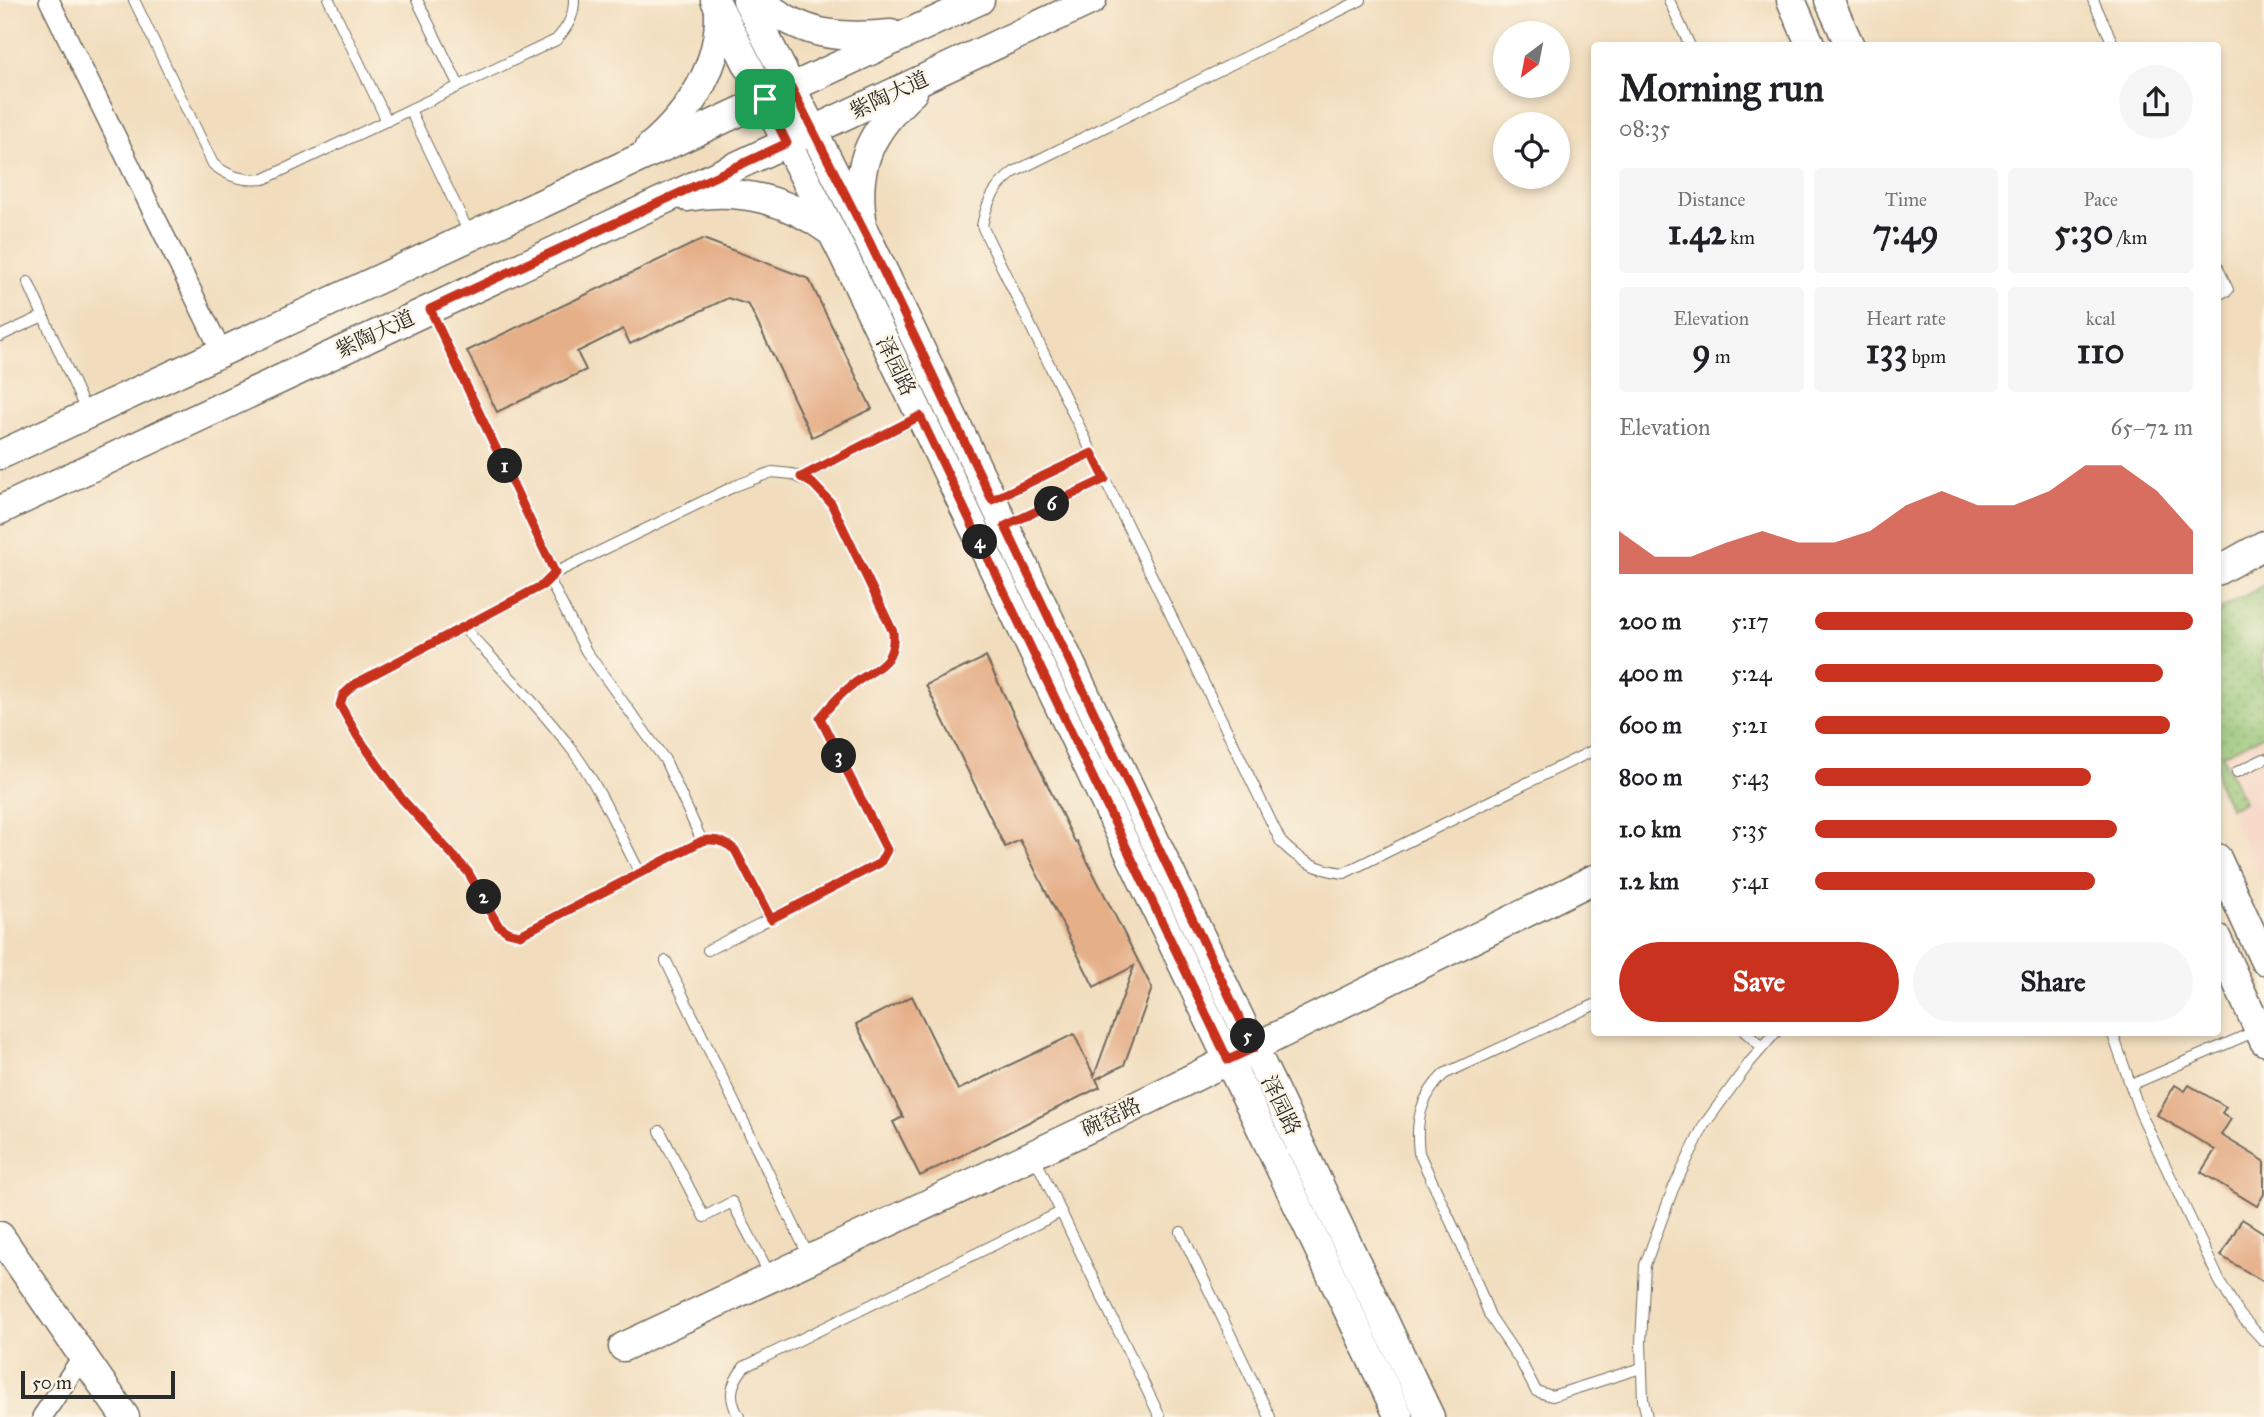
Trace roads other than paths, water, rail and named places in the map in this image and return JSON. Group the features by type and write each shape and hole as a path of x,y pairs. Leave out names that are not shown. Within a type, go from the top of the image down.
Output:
{"street":[{"path":"48,0 221,351"},
{"name":"泽园路","path":"747,0 864,232 1430,1417"},
{"path":"760,0 796,24 828,35 863,37 911,32"},
{"path":"0,454 980,0"},
{"name":"紫陶大道","path":"0,510 1093,0"},
{"path":"1791,0 1809,42"},
{"path":"1829,0 1848,42"},
{"path":"634,160 674,123 701,87 712,63 718,39 717,4"},
{"name":"泽园路","path":"717,4 832,233 1399,1417"},
{"path":"864,232 860,183 867,150 895,108 931,76"},
{"path":"650,206 699,195 738,194 786,205 818,222 832,233"},
{"path":"2221,568 2264,545"},
{"path":"2221,867 2264,960"},
{"name":"碗窑路","path":"623,1347 1254,1048 1591,880"},
{"path":"2221,948 2261,1035"},
{"path":"0,1236 125,1417"},
{"path":"42,1417 83,1356"}],"lane":[{"path":"134,0 213,164 230,176 251,180 264,179 556,40 568,27 574,10 574,0"},
{"path":"329,0 387,121"},
{"path":"417,0 459,86"},
{"path":"1361,0 1014,172 996,187 989,197 982,226 1281,842 1304,861 1344,873 1591,751"},
{"path":"1669,0 1688,42"},
{"path":"2093,0 2112,42"},
{"path":"410,110 471,236"},
{"path":"2221,275 2228,290 2221,293"},
{"path":"28,282 88,414"},
{"path":"430,309 586,651 665,760 702,841"},
{"path":"0,336 43,316"},
{"path":"801,477 920,416"},
{"path":"992,500 1092,453"},
{"path":"708,950 771,919 880,863 887,850 820,718 838,696 887,660 894,642 893,632 831,503 813,484 801,477 772,472 552,576 543,585 355,684 343,695 340,705 379,768 402,799 462,864 483,895 498,925 508,932 520,935 702,841 718,840 735,850 771,919"},
{"path":"1005,526 1105,479"},
{"path":"463,626 548,719 574,753 587,772 640,873"},
{"path":"2236,772 2264,759"},
{"path":"666,961 810,1259"},
{"path":"1591,1006 1444,1074 1435,1083 1422,1105 1418,1128 1419,1153 1462,1246 1490,1316 1521,1362 1536,1391 1552,1396 1641,1368"},
{"path":"2132,1085 2261,1035"},
{"path":"1750,1036 1762,1047"},
{"path":"1647,1417 1641,1368 1645,1265 1673,1189 1704,1125 1772,1036"},
{"path":"2114,1036 2140,1112 2220,1282 2240,1315 2264,1341"},
{"path":"660,1131 704,1217 732,1202 771,1277"},
{"path":"1033,1154 1160,1417"},
{"path":"739,1417 731,1403 737,1375 744,1367 1061,1212"},
{"path":"1181,1233 1270,1417"}]}
